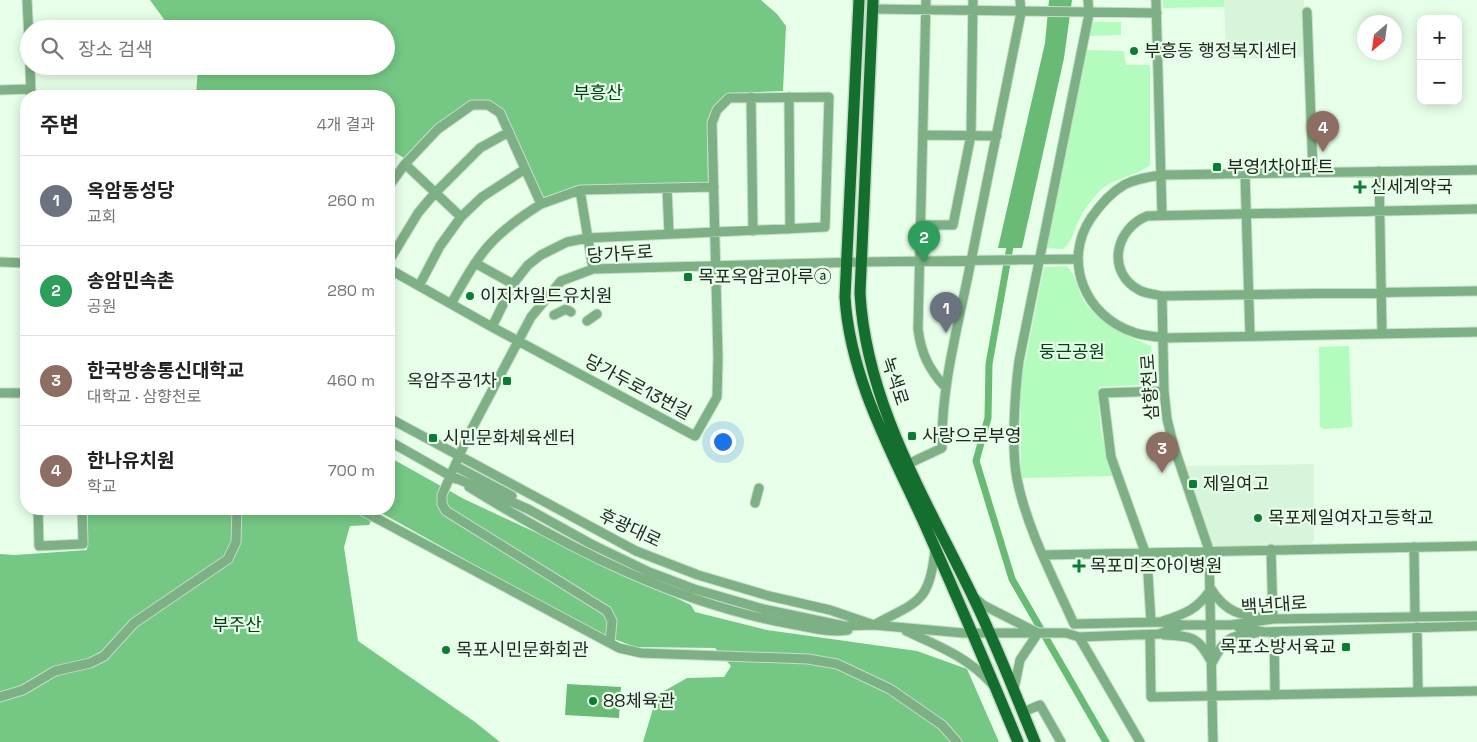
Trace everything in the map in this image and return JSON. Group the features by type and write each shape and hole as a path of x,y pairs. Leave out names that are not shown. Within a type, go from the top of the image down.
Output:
{"main road":[{"name":"녹색로","path":"859,0 845,297 847,328 859,375 972,632 1018,742"},
{"name":"녹색로","path":"873,4 860,293 862,325 872,372 908,464 973,596 996,634 1022,712 1035,742"}],"street":[{"path":"27,0 28,20"},
{"path":"926,0 918,329 921,348 929,368 946,388"},
{"path":"921,225 953,225 970,135 973,0"},
{"path":"908,464 942,448 946,388 974,261 997,136 1023,12 1020,0"},
{"path":"1074,624 1043,555 1020,493 1017,476 1016,438 1018,370 1087,14 1088,0"},
{"path":"1156,0 1162,215"},
{"path":"873,4 926,11 1087,14 1157,13"},
{"path":"1307,12 1313,172"},
{"path":"30,75 31,90"},
{"path":"0,90 20,92"},
{"path":"752,97 753,231"},
{"path":"789,97 790,229"},
{"path":"492,327 513,284 528,266 542,255 567,242 588,238 715,233 825,227 829,97 729,98 717,110 712,123 714,187 715,233 716,266"},
{"path":"395,178 405,164 438,129 472,105 488,105 500,113 541,204"},
{"path":"395,251 418,214 434,194 480,148 509,132"},
{"path":"923,135 997,136"},
{"path":"405,164 434,194 461,217"},
{"path":"419,286 440,246 461,217 482,197 525,169"},
{"name":"삼향천로","path":"1213,742 1209,550 1174,447 1164,391 1164,338 1132,332 1106,317 1084,290 1076,259 1086,226 1103,201 1124,185 1161,175 1477,170"},
{"path":"1378,171 1382,334"},
{"path":"1245,174 1250,336"},
{"path":"451,304 482,251 502,231 541,204 580,190 714,187"},
{"path":"667,188 669,234"},
{"path":"580,190 594,269"},
{"path":"1477,209 1147,216 1130,226 1122,238 1117,254 1121,272 1130,283 1141,291 1162,296 1477,291"},
{"name":"당가두로","path":"610,643 612,622 607,611 446,511 442,504 442,495 467,438 517,341 531,317 561,281 594,269 847,262 1076,259"},
{"path":"0,262 20,263"},
{"path":"475,262 513,284"},
{"name":"당가두로13번길","path":"517,341 695,436 716,397 718,358 716,266"},
{"path":"395,272 517,341"},
{"path":"1162,296 1164,338 1477,332"},
{"path":"554,315 566,308 572,312"},
{"path":"587,321 597,314"},
{"path":"1155,622 1144,552 1111,457 1103,393 1164,391"},
{"path":"0,393 20,392"},
{"name":"후광대로","path":"395,422 457,461 588,536 646,564 703,587 764,605 874,625 996,634 1066,633 1079,637"},
{"name":"후광대로","path":"395,444 451,476 528,509 591,544 641,568 694,589 763,609 844,626 874,625"},
{"path":"755,503 759,488"},
{"path":"38,515 39,546 82,544 82,515"},
{"path":"0,697 22,690 55,671 90,663 104,656 134,623 228,559 236,542 237,515"},
{"path":"370,515 619,648 642,653 808,659 837,664 890,689 942,725 957,742"},
{"path":"1043,555 1209,550 1477,546"},
{"path":"1414,547 1416,617"},
{"path":"874,625 915,603 927,589 932,576 935,549"},
{"path":"1155,622 1185,614 1194,609 1211,589 1223,605 1234,612 1273,619 1271,549"},
{"path":"973,596 995,612 1038,633 1023,653 1014,689"},
{"name":"백년대로","path":"1231,625 1273,619 1477,616"},
{"path":"1066,633 1074,624 1155,622 1184,625 1231,625"},
{"path":"1155,634 1184,625"},
{"name":"백년대로","path":"1231,625 1269,632 1477,626"},
{"path":"1417,627 1418,691"},
{"path":"899,628 954,654 979,669 997,690"},
{"path":"1140,742 1079,637 1155,634 1183,635 1197,640 1212,663 1223,643 1233,636 1269,632 1275,695"},
{"path":"1155,634 1151,697 1477,691"},
{"path":"1022,712 1040,705 1061,742"}],"shaded area":[{"path":"1049,0 1072,0 1064,58 1022,248 998,248 1045,43"},
{"path":"1224,0 1304,0 1305,57 1226,59"},
{"path":"395,155 399,157 395,164"},
{"name":"목포제일여자고등학교","path":"1314,464 1314,540 1311,544 1215,547 1211,543 1185,466"},
{"name":"88체육관","path":"567,684 621,687 619,718 565,715"}],"green space":[{"name":"부흥산","path":"150,0 761,0 777,14 786,26 783,91 733,93 715,107 707,125 708,182 580,186 543,199 489,101 470,101 439,125 404,158 395,153 395,90 196,90 197,75 395,75 395,20 164,20"},
{"path":"1163,0 1224,0 1224,7 1163,8"},
{"path":"1090,22 1121,22 1121,35 1089,36"},
{"path":"1084,50 1124,51 1126,65 1150,65 1150,165 1137,173 1110,184 1098,193 1084,211 1071,239 1063,249 1044,248"},
{"name":"둥근공원","path":"1067,266 1073,274 1084,301 1098,317 1132,338 1151,346 1155,384 1099,387 1099,410 1102,432 1114,476 1021,478 1020,387 1044,267"},
{"path":"1349,346 1352,427 1324,429 1320,427 1319,347"},
{"name":"부주산","path":"395,460 464,499 691,605 695,612 767,630 917,651 967,669 999,742 643,742 657,695 687,678 724,677 731,666 715,648 635,647 591,630 385,515 395,515"},
{"name":"부주산","path":"88,515 374,515 369,525 350,526 344,547 358,641 475,722 500,742 0,742 0,554 15,555 87,550"}],"waterway":[{"path":"1011,241 989,364 988,418 976,461 1012,579 1106,742"}],"place":[{"name":"부흥동 행정복지센터","path":"1134,51"},
{"name":"한나유치원","path":"1323,152"},
{"name":"부영1차아파트","path":"1217,167"},
{"name":"신세계약국","path":"1360,187"},
{"name":"송암민속촌","path":"924,262"},
{"name":"목포옥암코아루ⓐ","path":"688,277"},
{"name":"이지차일드유치원","path":"470,296"},
{"name":"옥암동성당","path":"946,333"},
{"name":"옥암주공1차","path":"507,381"},
{"name":"사랑으로부영","path":"912,436"},
{"name":"시민문화체육센터","path":"433,438"},
{"name":"한국방송통신대학교","path":"1162,473"},
{"name":"제일여고","path":"1193,484"},
{"name":"목포제일여자고등학교","path":"1258,518"},
{"name":"목포미즈아이병원","path":"1079,566"},
{"name":"목포소방서육교","path":"1346,647"},
{"name":"목포시민문화회관","path":"446,650"},
{"name":"88체육관","path":"593,701"}]}
